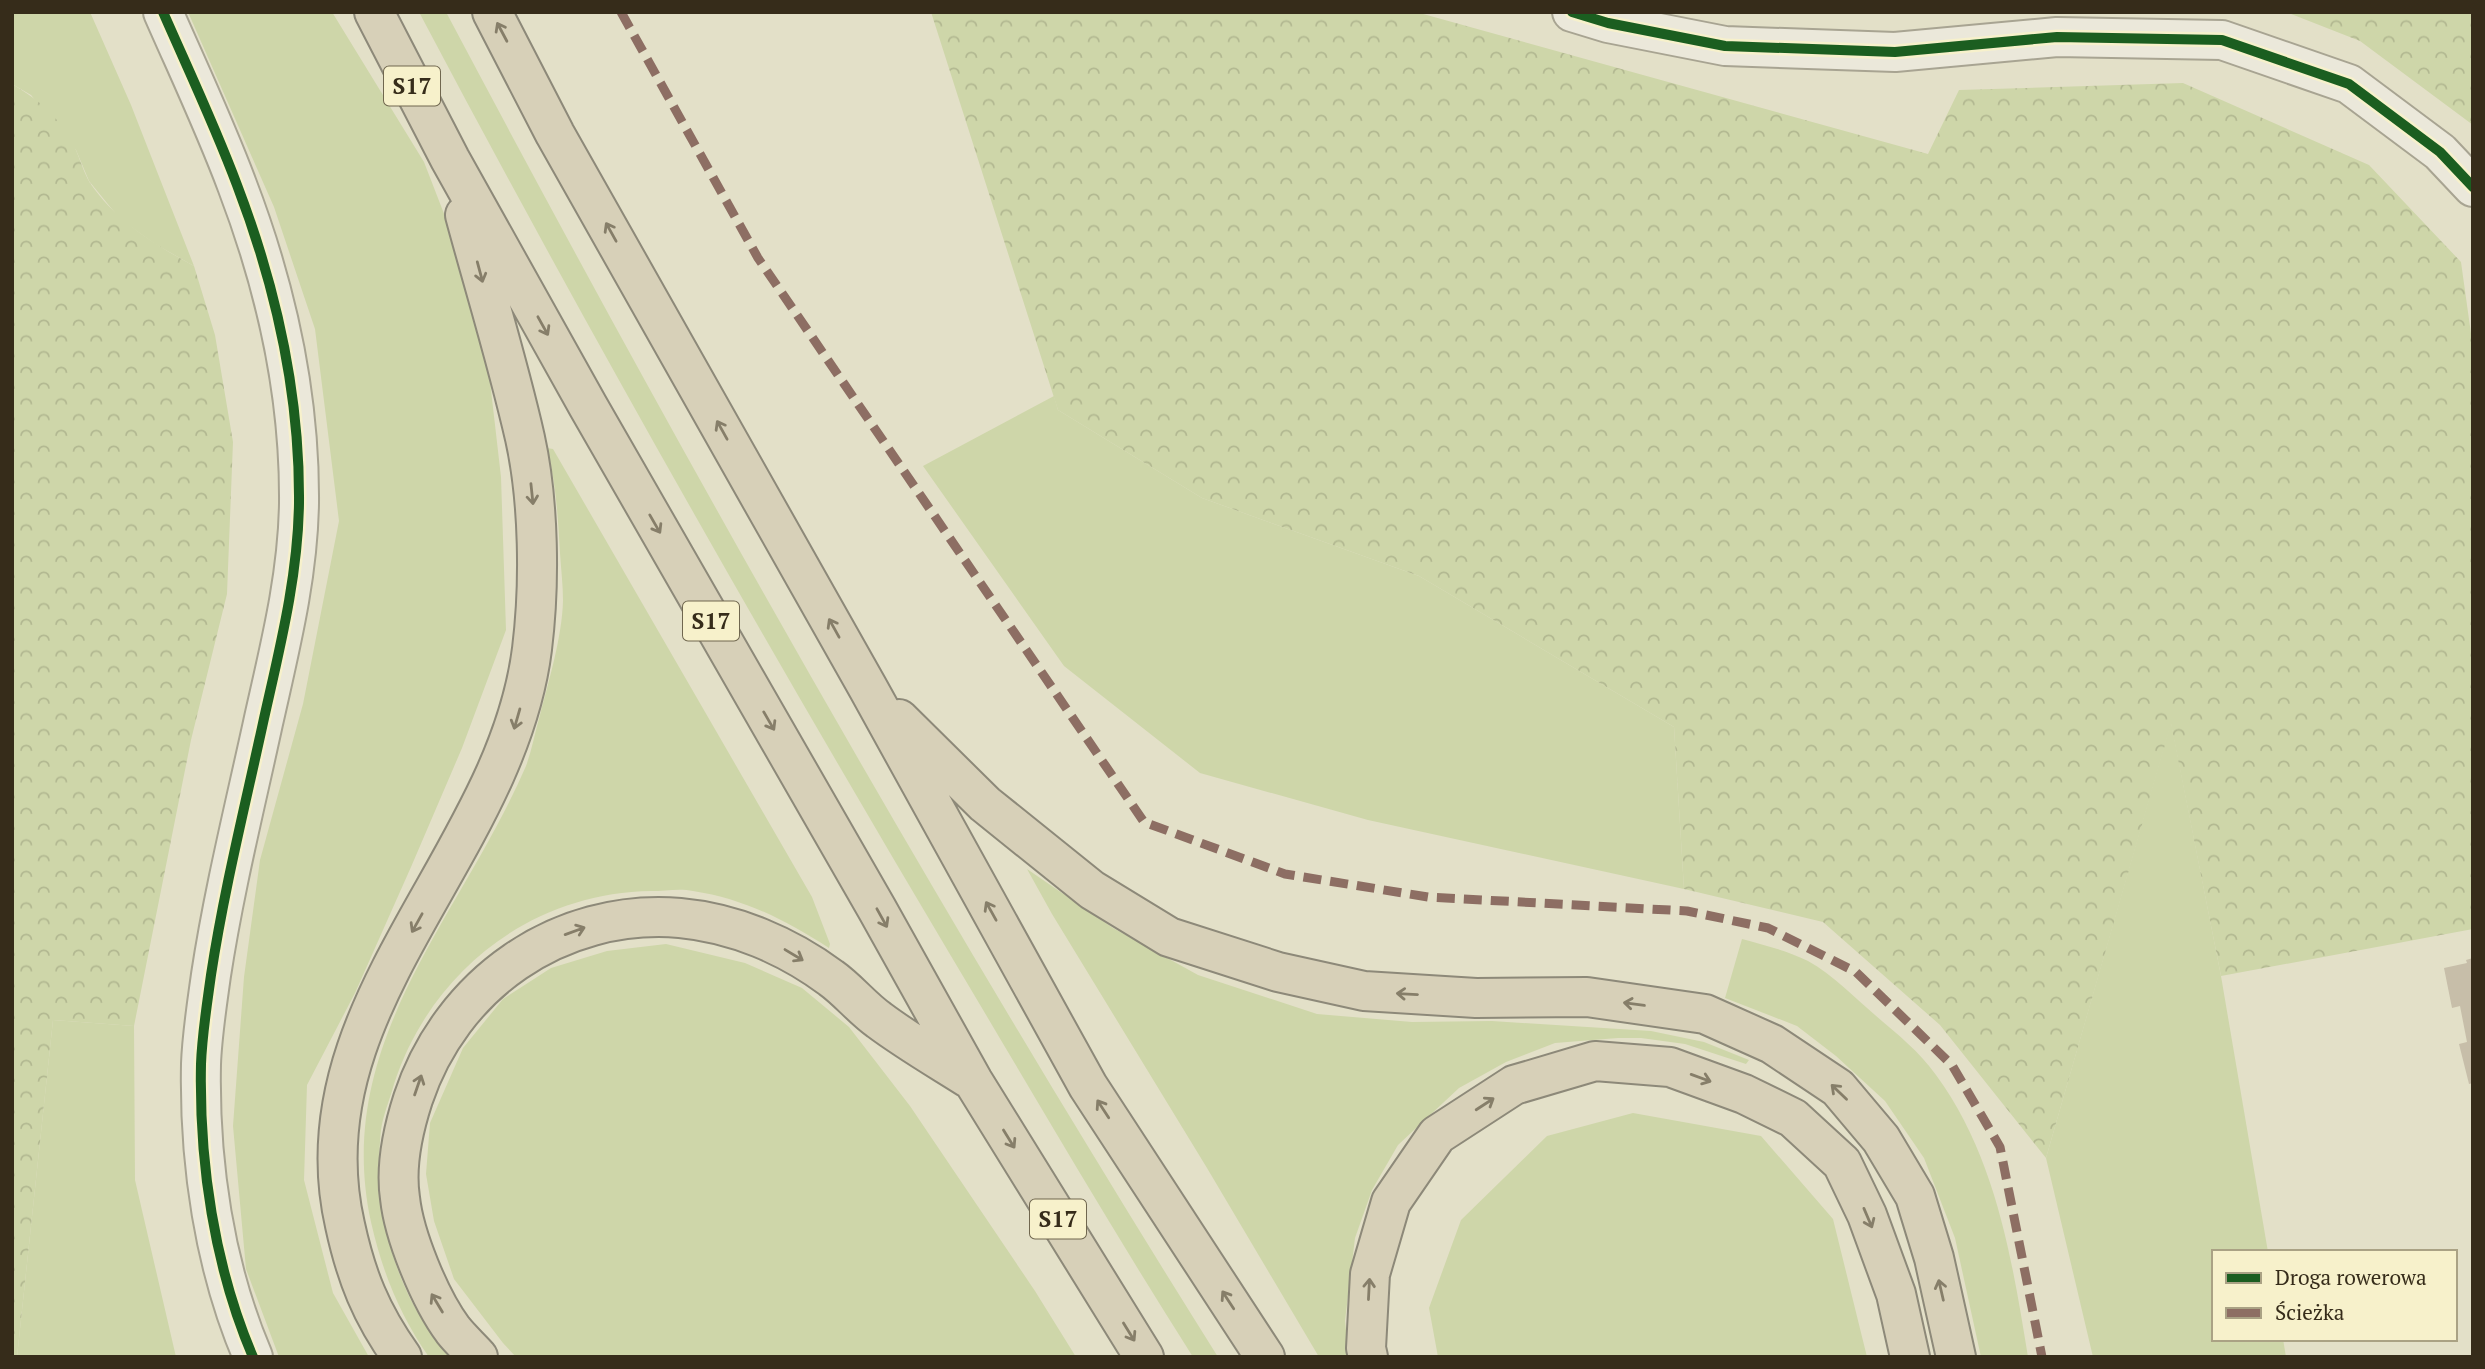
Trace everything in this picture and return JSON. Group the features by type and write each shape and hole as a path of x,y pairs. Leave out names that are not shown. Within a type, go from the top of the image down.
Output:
{"highway":[{"name":"S17","path":"374,12 450,159 588,406 973,1081 1144,1357"},
{"path":"492,12 562,146 868,688 1088,1086 1265,1357"},
{"path":"402,1357 368,1300 354,1265 336,1182 337,1135 349,1066 363,1026 383,984 468,832 511,740 524,695 536,605 534,512 525,440 450,159"},
{"path":"868,688 985,804 1092,890 1169,937 1278,972 1364,991 1476,998 1587,997 1705,1014 1772,1044 1838,1088 1881,1139 1916,1196 1934,1258 1956,1357"},
{"path":"478,1357 453,1329 426,1283 400,1198 400,1153 408,1113 435,1047 458,1013 486,984 534,950 597,923 636,917 682,918 727,927 763,938 832,978 877,1019 973,1081"},
{"path":"1368,1357 1366,1348 1370,1274 1391,1202 1437,1135 1514,1085 1595,1061 1670,1066 1744,1094 1793,1118 1842,1163 1867,1215 1896,1294 1910,1357"}],"street":[{"path":"163,12 237,185 265,267 286,353 298,451 299,508 289,603 218,928 201,1062 202,1135 209,1198 225,1273 242,1331 253,1357"},
{"path":"1572,12 1608,23 1725,46 1895,52 2057,37 2222,40 2349,84 2440,152 2473,187"}],"green space":[{"path":"12,12 90,12 131,105 194,266 155,244 120,219 89,181 76,150 31,95 12,84"},
{"path":"188,12 332,12 424,162 482,312 501,477 506,630 462,748 411,867 355,993 307,1085 304,1180 333,1293 369,1357 279,1357 246,1269 233,1126 244,977 260,860 303,704 339,521 315,329 274,207"},
{"path":"419,12 446,12 630,353 820,692 1015,1026 1218,1357 1193,1357 882,840 679,488"},
{"path":"931,12 1416,12 1928,154 1959,90 2183,83 2369,165 2461,262 2473,348 2473,929 2221,976 2171,724 2046,1158 1940,1025 1823,922 1684,889 1674,727 1419,576 1202,498 1058,410"},
{"path":"2286,12 2473,12 2473,125 2360,41"},
{"path":"12,84 41,104 56,119 75,148 90,183 124,221 194,266 215,335 233,442 227,594 191,740 134,1026 53,1020 17,1357 12,1357"},
{"path":"1054,396 1058,410 1202,498 1419,576 1674,727 1684,889 1368,820 1200,773 1064,666 923,466"},
{"path":"547,448 553,449 812,897 830,944 829,948 780,920 730,899 688,890 651,891 607,895 565,906 527,923 491,946 460,974 433,1006 411,1043 394,1084 381,1130 379,1155 382,1205 393,1255 401,1278 424,1323 450,1357 429,1357 409,1326 393,1293 371,1222 364,1157 369,1096 386,1039 409,984 499,822 530,754 554,658 563,601 556,500"},
{"path":"2171,722 2221,976 2268,1250 2212,1250 2212,1341 2283,1341 2286,1357 2093,1357 2046,1158"},
{"path":"1027,869 1113,928 1198,975 1317,1014 1412,1022 1492,1021 1651,1031 1704,1042 1749,1060 1746,1064 1685,1044 1641,1038 1555,1043 1506,1062 1459,1088 1398,1145 1372,1190 1355,1238 1345,1321 1349,1357 1319,1357"},
{"path":"1742,939 1792,954 1826,973 1907,1043 1936,1075 1957,1107 1987,1174 2008,1246 2028,1357 1981,1357 1955,1238 1924,1158 1885,1101 1836,1056 1797,1026 1725,998"},
{"path":"666,944 745,963 802,988 849,1027 910,1106 1035,1291 1076,1357 516,1357 454,1279 434,1221 426,1174 430,1123 463,1048 503,999 551,968 607,951"},
{"path":"53,1020 134,1026 135,1180 176,1357 17,1357"},
{"path":"1633,1113 1761,1136 1833,1219 1867,1357 1438,1357 1429,1308 1461,1220 1547,1136"}],"building":[{"path":"2473,958 2473,1083 2469,1084 2459,1044 2467,1042 2460,1006 2452,1008 2444,968 2467,963 2466,960"}],"marked path":[{"path":"621,12 758,258 1144,822 1285,874 1428,897 1687,911 1768,928 1856,972 1952,1065 2000,1147 2042,1357"}],"cycle path":[{"path":"163,12 229,163 263,262 283,341 298,462 298,531 291,587 222,911 202,1053 203,1138 212,1213 228,1287 253,1357"},
{"path":"1572,12 1608,23 1725,46 1895,52 2057,37 2222,40 2349,84 2440,152 2473,187"}]}
